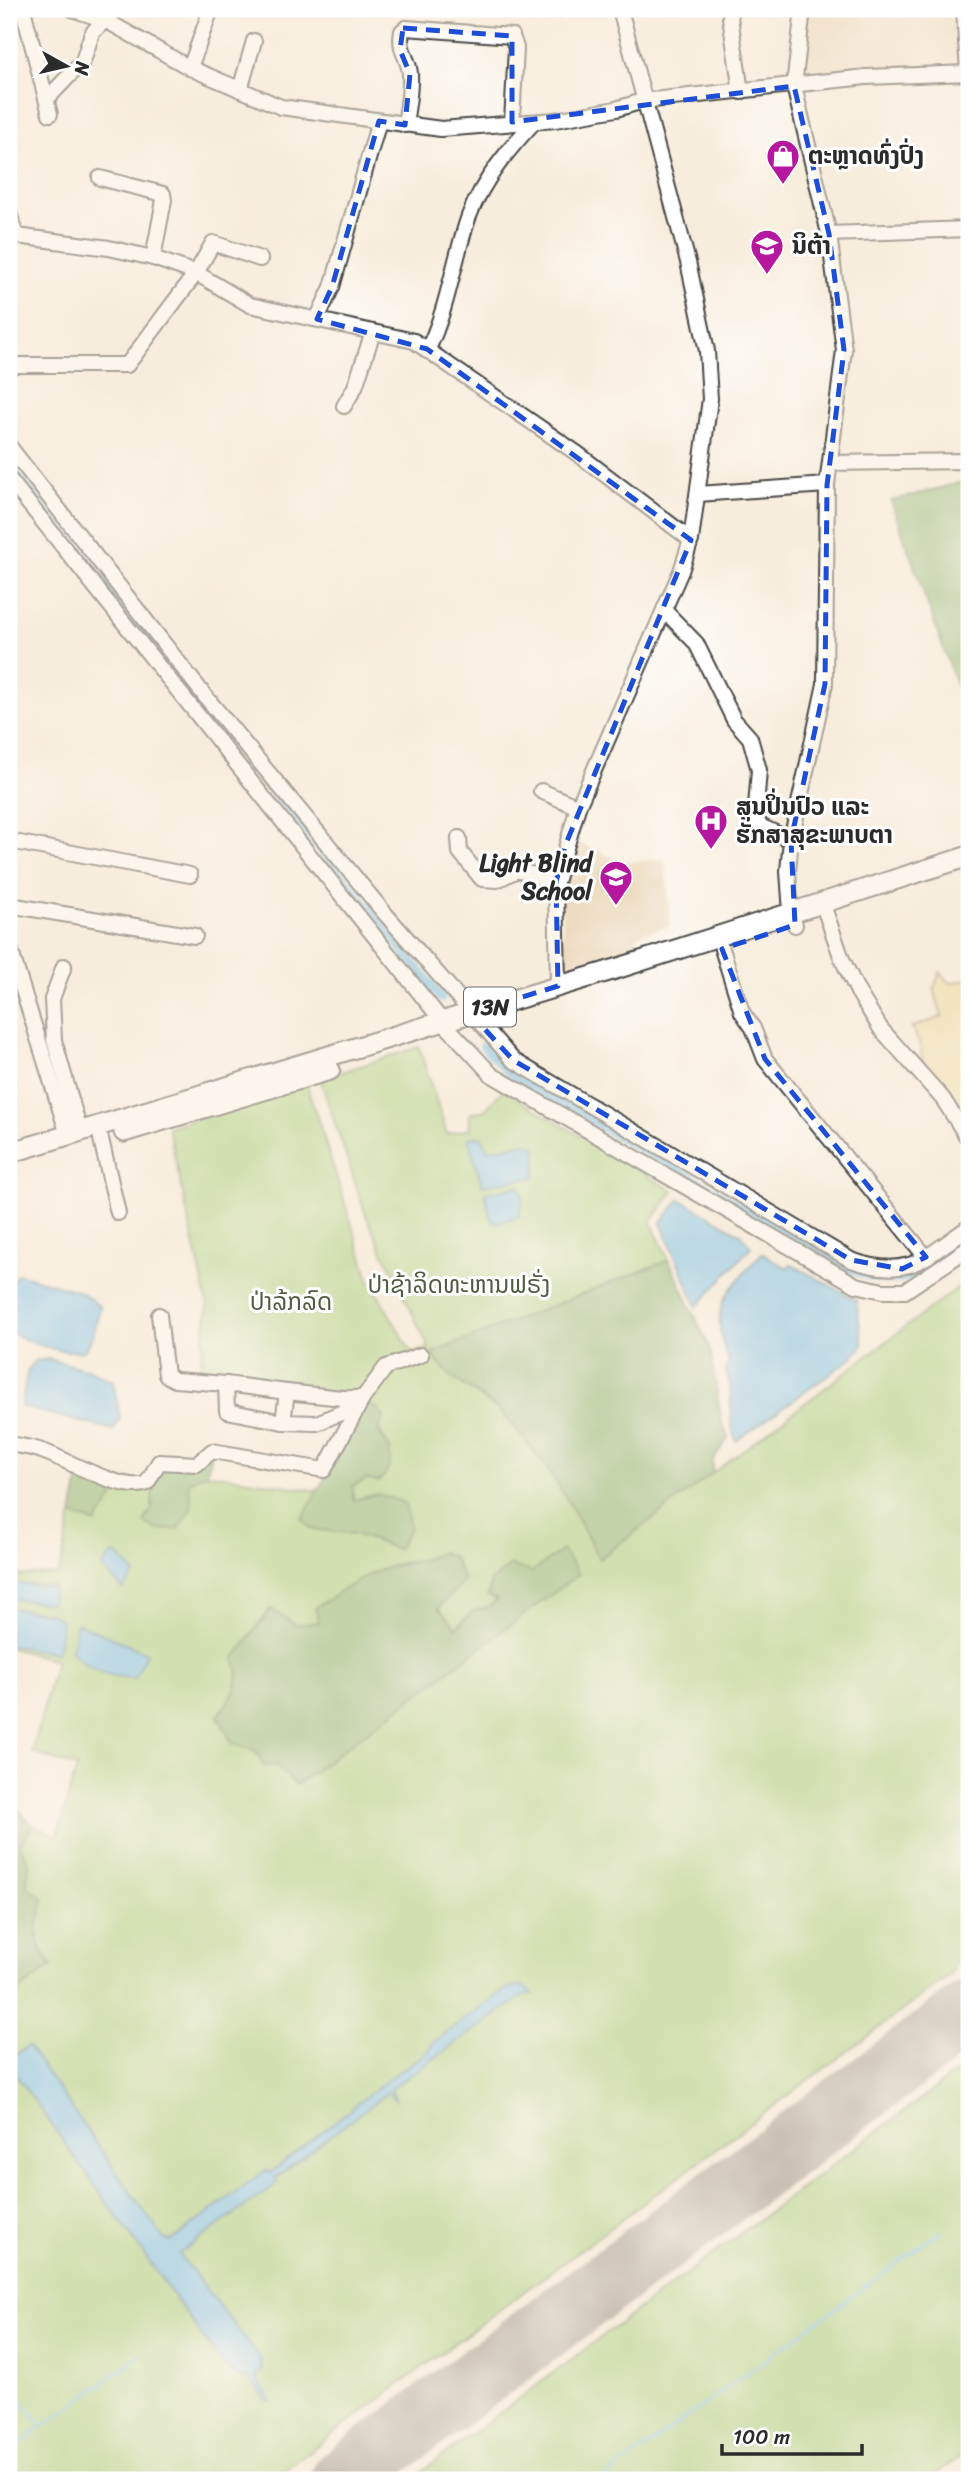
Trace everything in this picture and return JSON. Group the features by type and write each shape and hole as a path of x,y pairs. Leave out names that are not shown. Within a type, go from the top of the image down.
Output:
{"highway":[{"name":"13N","path":"9,1153 722,948 793,919 969,856"},
{"name":"13N","path":"824,908 969,870"},
{"name":"13N","path":"474,1018 558,986 793,919"},
{"name":"13N","path":"9,1166 101,1139 447,1026"}],"street":[{"path":"23,9 50,114"},
{"path":"72,9 107,14 190,68 281,107 441,129 534,122 616,109 643,101 866,77 969,73 964,9"},
{"path":"190,68 211,9"},
{"path":"558,986 556,882 578,807 664,610 691,540 710,399 707,351 688,262 620,9"},
{"path":"793,919 788,871 791,840 825,684 827,485 844,350 829,234 794,86 803,9"},
{"path":"47,99 83,61 92,33 107,14"},
{"path":"730,17 741,92"},
{"path":"405,125 410,74 400,41 402,31 406,28 512,36 516,48 512,122"},
{"path":"240,90 254,41"},
{"path":"317,319 332,287 379,121"},
{"path":"428,351 450,293 470,215 492,173 534,122"},
{"path":"100,178 163,194 153,258"},
{"path":"9,212 12,234 109,248 153,258 196,273 250,305 414,341 578,454 691,540"},
{"path":"829,234 969,229"},
{"path":"9,365 127,365 196,273 213,243 260,259"},
{"path":"344,406 355,387 373,332"},
{"path":"9,446 205,696 474,1018 513,1060 851,1260 877,1269 902,1269 926,1257 969,1227"},
{"path":"830,463 969,461"},
{"path":"9,479 447,1026 492,1075 856,1285 883,1291 905,1291 969,1248"},
{"path":"698,495 827,485"},
{"path":"664,610 696,643 734,720 750,738 759,770 755,819 762,827 791,840"},
{"path":"541,791 578,807"},
{"path":"459,838 460,852 482,879 497,880 517,870 556,882"},
{"path":"9,841 190,875"},
{"path":"9,905 195,936"},
{"path":"824,908 842,959 881,1029 943,1100 969,1140"},
{"path":"9,945 74,1133"},
{"path":"722,948 742,1012 753,1028 765,1059 926,1257"},
{"path":"64,966 52,999 54,1040 74,1133"},
{"path":"101,1139 118,1213"},
{"path":"159,1315 166,1375 175,1380 361,1401"},
{"path":"9,1444 41,1450 118,1482 138,1485 147,1483 159,1462 197,1464 212,1451 324,1470 361,1401 386,1367 421,1355"},
{"path":"226,1384 227,1411 283,1422 317,1423 361,1401"},
{"path":"283,1422 287,1392"}],"highlighted area":[{"path":"403,28 512,36 512,122 794,86 829,234 844,350 827,485 825,684 791,840 795,925 722,949 765,1059 926,1257 902,1269 851,1260 513,1060 470,1013 558,986 556,882 565,846 691,540 427,349 317,319 332,287 379,121 405,125 410,74 400,50"}],"shaded area":[{"path":"808,9 960,9 963,69 799,80"},
{"name":"Light Blind School","path":"575,841 621,862 665,859 670,926 636,936 640,954 564,972 562,888"}],"green space":[{"path":"969,480 969,721 891,501"},
{"path":"419,1047 447,1134 470,1129 469,1114 485,1110 503,1090 674,1191 651,1222 669,1260 433,1353 475,1394 502,1413 555,1477 599,1559 969,1279 969,1928 950,1975 271,2480 9,2480 9,1998 52,1966 41,1948 38,1934 44,1899 26,1886 29,1863 19,1845 33,1825 57,1836 77,1767 32,1753 56,1660 9,1648 9,1576 59,1574 72,1515 96,1523 118,1490 153,1490 152,1509 192,1508 188,1482 206,1473 319,1491 302,1519 311,1529 355,1534 397,1549 378,1494 353,1500 353,1486 366,1479 391,1450 360,1397 199,1374 208,1306 168,1127 306,1083 370,1281 412,1353 429,1348 367,1218 320,1079","holes":["441,1552 464,1581 438,1608 456,1628 471,1612 490,1606 497,1599 578,1574 264,1766 256,1751 233,1744 218,1716 232,1696 237,1683 234,1659 270,1609 296,1625 319,1622 332,1598 375,1572 406,1561 427,1560"]},
{"path":"669,1260 710,1349 721,1419 728,1438 713,1460 712,1474 599,1559 579,1520 533,1449 504,1415 456,1380 432,1353"},
{"path":"366,1404 377,1408 384,1417 378,1430 387,1444 390,1462 379,1482 366,1479 353,1486 353,1500 378,1494 405,1503 410,1528 397,1549 355,1534 311,1529 302,1519"},
{"path":"212,1456 206,1473 188,1482 192,1508 178,1529 157,1530 144,1522 152,1509 153,1491 147,1490 165,1466"},
{"path":"80,1473 118,1490 96,1523 72,1515"},
{"path":"562,1550 579,1574 296,1785 276,1765 264,1766 256,1751 233,1744 218,1716 232,1696 237,1683 234,1659 271,1609 296,1625 319,1622 315,1608 354,1583 386,1568 441,1552 454,1557 464,1581 438,1608 457,1628 471,1612 490,1606 497,1600 488,1596 491,1581 511,1565 532,1572"},
{"path":"17,1808 33,1825 20,1845 29,1863 27,1886 44,1899 38,1934 41,1948 52,1966 9,1998 9,1811"},
{"path":"969,2063 969,2451 927,2480 410,2480"}],"sand":[{"path":"940,972 950,983 969,979 969,1131 923,1069 921,1047 912,1027 942,1017 934,988"}],"water":[{"path":"481,1136 488,1150 525,1143 537,1147 535,1177 482,1185 468,1138"},
{"path":"520,1186 523,1199 519,1216 497,1223 491,1220 485,1193"},
{"path":"680,1199 741,1234 751,1247 697,1307 661,1223"},
{"path":"762,1253 787,1268 791,1264 856,1300 863,1345 852,1358 736,1441 731,1423 730,1388 725,1370 729,1361 722,1342 720,1313 730,1290"},
{"path":"18,1274 81,1292 100,1307 93,1336 84,1351 45,1347 9,1331 9,1285"},
{"path":"49,1359 89,1370 113,1381 120,1418 114,1430 21,1407 28,1369 35,1361"},
{"path":"112,1554 118,1555 135,1574 123,1589 102,1567"},
{"path":"12,1583 53,1587 51,1603 11,1599"},
{"path":"9,1608 50,1613 62,1621 57,1653 9,1645"},
{"path":"77,1623 147,1653 135,1678 100,1672 78,1658 71,1651"},
{"path":"521,1985 533,1994 524,1995 391,2089 396,2101 388,2092 275,2178 278,2183 179,2254 260,2358 263,2369 256,2376 271,2401 267,2402 249,2378 244,2379 233,2374 220,2361 9,2065 9,2059 28,2046 163,2238 171,2241 266,2170 270,2173 391,2077 429,2051 433,2042 506,1989"}],"waterway":[{"path":"9,465 441,998"},
{"path":"484,1046 511,1074 843,1266 867,1275 889,1279 912,1275 935,1263"},
{"path":"601,2480 941,2231"},
{"path":"9,2451 141,2355"},
{"path":"9,2387 43,2426"}],"taxiway":[{"path":"917,2050 969,2004"}],"runway":[{"path":"342,2480 969,2012"}],"place":[{"name":"ຕະຫຼາດທົ່ງປົ່ງ","path":"783,186"},
{"name":"ນິຕ້າ","path":"767,276"},
{"name":"ສູນປິ່ນປົວ ແລະ ຮັກສາສຸຂະພາບຕາ","path":"711,851"},
{"name":"Light Blind School","path":"616,907"}],"park label":[{"name":"ປ່າຊ້າລິດທະຫານຟຣັ່ງ","path":"459,1285"},
{"name":"ປ່າລ້ກລົດ","path":"291,1302"}]}
